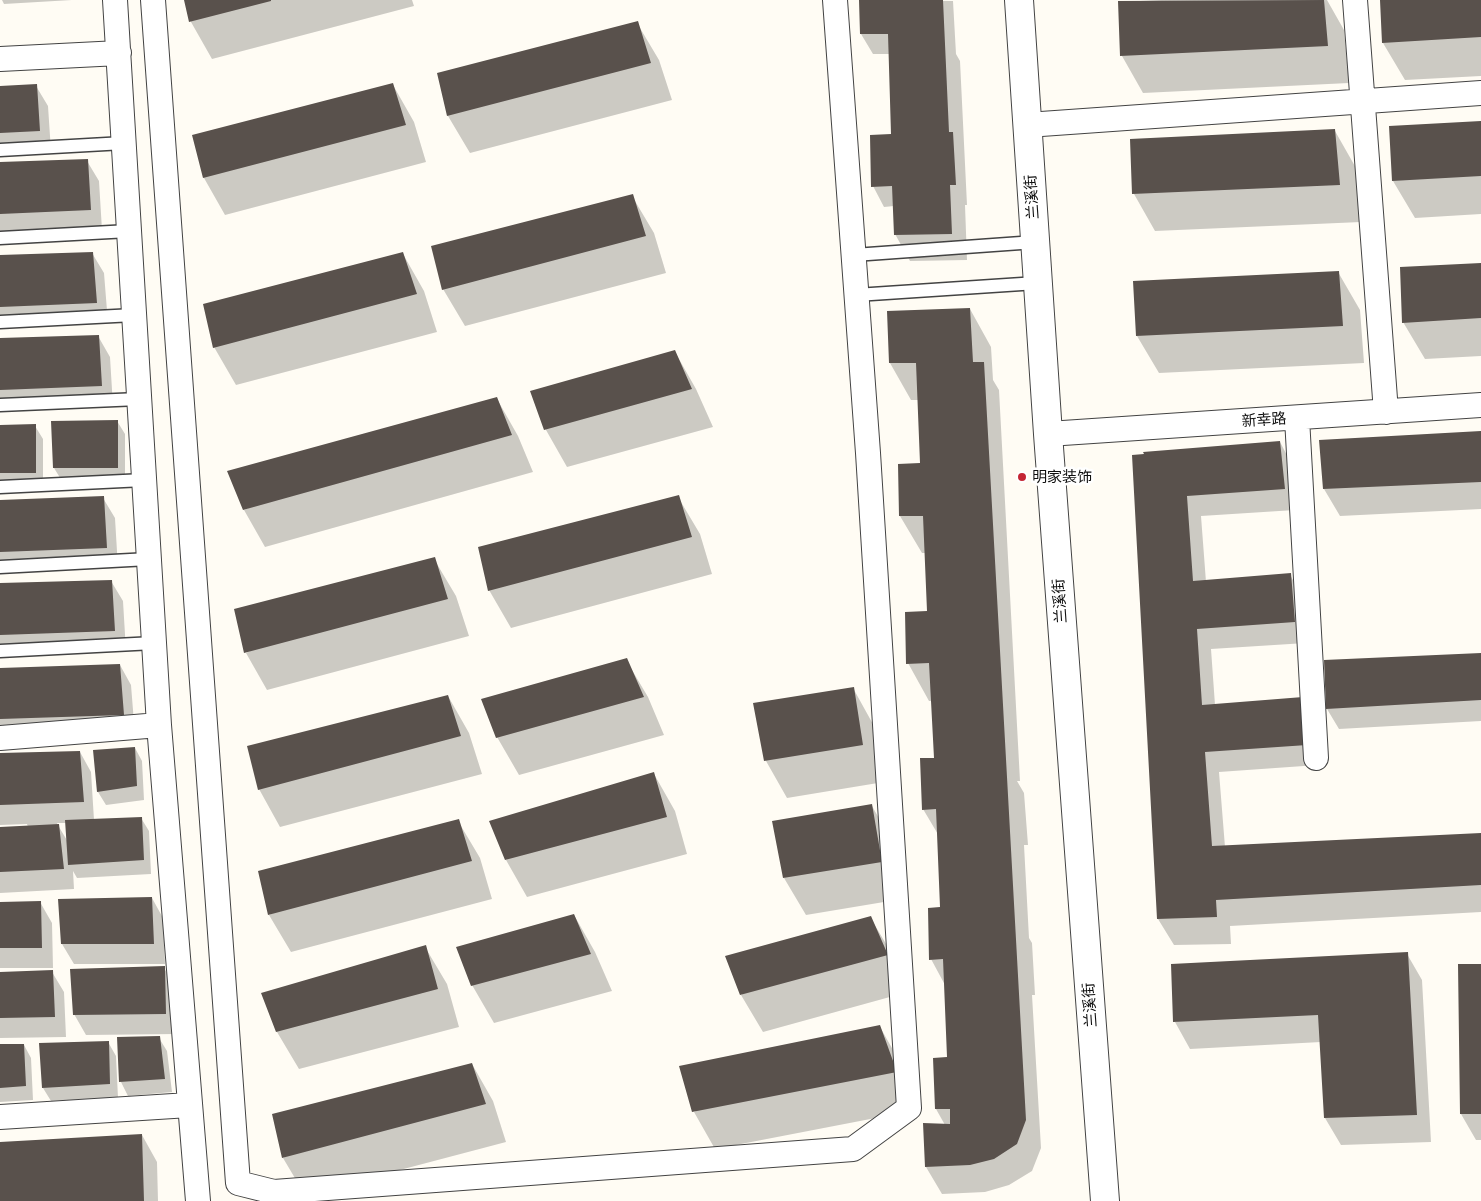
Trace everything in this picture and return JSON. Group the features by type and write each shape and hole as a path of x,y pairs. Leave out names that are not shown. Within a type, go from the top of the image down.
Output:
{"street":[{"path":"115,0 159,725 198,1201"},
{"path":"153,0 238,1183 274,1192 853,1149 909,1108 854,255 835,0"},
{"name":"兰溪街","path":"1019,0 1037,283 1105,1201"},
{"path":"1355,0 1386,412"},
{"path":"0,59 119,53"},
{"path":"1028,124 1481,93"},
{"name":"新幸路","path":"1048,434 1481,405"},
{"path":"1297,418 1316,758"},
{"path":"0,738 159,725"},
{"path":"0,1117 189,1105"}],"lane":[{"path":"0,150 124,144"},
{"path":"0,238 129,231"},
{"path":"854,255 1035,242"},
{"path":"856,295 1037,283"},
{"path":"0,322 134,315"},
{"path":"0,405 140,399"},
{"path":"0,487 144,480"},
{"path":"0,567 149,559"},
{"path":"0,651 154,643"}],"building":[{"path":"184,0 271,0 271,1 189,22"},
{"path":"859,0 943,0 949,132 953,132 956,185 950,185 952,234 894,235 892,186 871,187 870,135 891,134 888,34 860,34"},
{"path":"1324,0 1328,46 1120,56 1118,1"},
{"path":"1380,0 1481,0 1481,37 1382,43"},
{"path":"638,21 651,63 447,116 437,73"},
{"path":"393,83 406,125 203,178 192,135"},
{"path":"37,84 40,131 0,133 0,86"},
{"path":"1481,121 1481,176 1392,181 1389,126"},
{"path":"1335,129 1340,185 1132,194 1130,139"},
{"path":"88,159 91,210 0,214 0,162"},
{"path":"633,194 646,236 442,290 431,246"},
{"path":"93,252 97,303 0,307 0,255"},
{"path":"403,252 417,294 213,348 203,304"},
{"path":"1481,263 1481,318 1402,323 1400,267"},
{"path":"1339,271 1343,326 1136,336 1133,281"},
{"path":"970,308 973,362 984,362 1026,1120 1017,1144 994,1159 970,1165 925,1167 923,1123 950,1124 950,1109 935,1109 933,1058 947,1057 943,959 929,960 928,908 940,907 936,809 922,810 920,758 934,758 929,663 906,664 905,612 927,611 923,516 899,516 898,464 920,463 916,363 889,363 887,311"},
{"path":"99,335 102,386 0,390 0,338"},
{"path":"675,350 692,389 544,430 530,391"},
{"path":"497,397 512,435 243,510 227,471"},
{"path":"118,420 118,468 53,468 51,421"},
{"path":"36,424 36,473 0,473 0,425"},
{"path":"1481,431 1481,482 1323,489 1319,440"},
{"path":"1280,441 1285,489 1187,496 1193,581 1291,573 1295,622 1197,629 1202,705 1303,697 1307,745 1205,752 1212,846 1481,833 1481,885 1216,900 1217,917 1157,919 1132,455 1144,454 1143,452"},
{"path":"679,495 692,537 488,591 478,547"},
{"path":"104,496 107,548 0,552 0,500"},
{"path":"435,557 448,599 244,653 234,609"},
{"path":"112,580 115,631 0,635 0,583"},
{"path":"1481,653 1481,700 1326,709 1324,660"},
{"path":"627,658 644,697 496,738 481,699"},
{"path":"120,664 124,715 0,719 0,668"},
{"path":"854,687 863,745 764,761 753,703"},
{"path":"448,695 461,736 258,790 247,746"},
{"path":"135,747 137,786 97,792 93,750"},
{"path":"80,751 84,802 0,805 0,753"},
{"path":"654,772 667,817 505,860 489,821"},
{"path":"872,804 882,862 783,878 772,821"},
{"path":"142,817 144,860 68,865 65,820"},
{"path":"459,819 472,861 268,915 258,871"},
{"path":"59,824 64,869 0,872 0,827"},
{"path":"152,897 154,944 61,944 58,899"},
{"path":"41,901 42,948 0,948 0,902"},
{"path":"574,914 591,954 471,986 456,947"},
{"path":"871,916 888,955 740,995 725,956"},
{"path":"426,945 438,989 276,1032 261,993"},
{"path":"1408,952 1417,1115 1324,1118 1318,1015 1173,1022 1171,964"},
{"path":"1458,964 1481,964 1481,1114 1460,1114"},
{"path":"165,966 166,1014 73,1015 70,969"},
{"path":"53,970 55,1017 0,1018 0,972"},
{"path":"880,1025 897,1072 692,1112 679,1066"},
{"path":"160,1036 165,1079 119,1082 117,1037"},
{"path":"109,1041 110,1084 42,1088 39,1043"},
{"path":"0,1044 24,1044 26,1086 0,1088"},
{"path":"472,1063 486,1104 282,1158 272,1114"},
{"path":"142,1134 144,1201 0,1201 0,1142"}],"place":[{"name":"明家装饰","path":"1022,477"}]}
